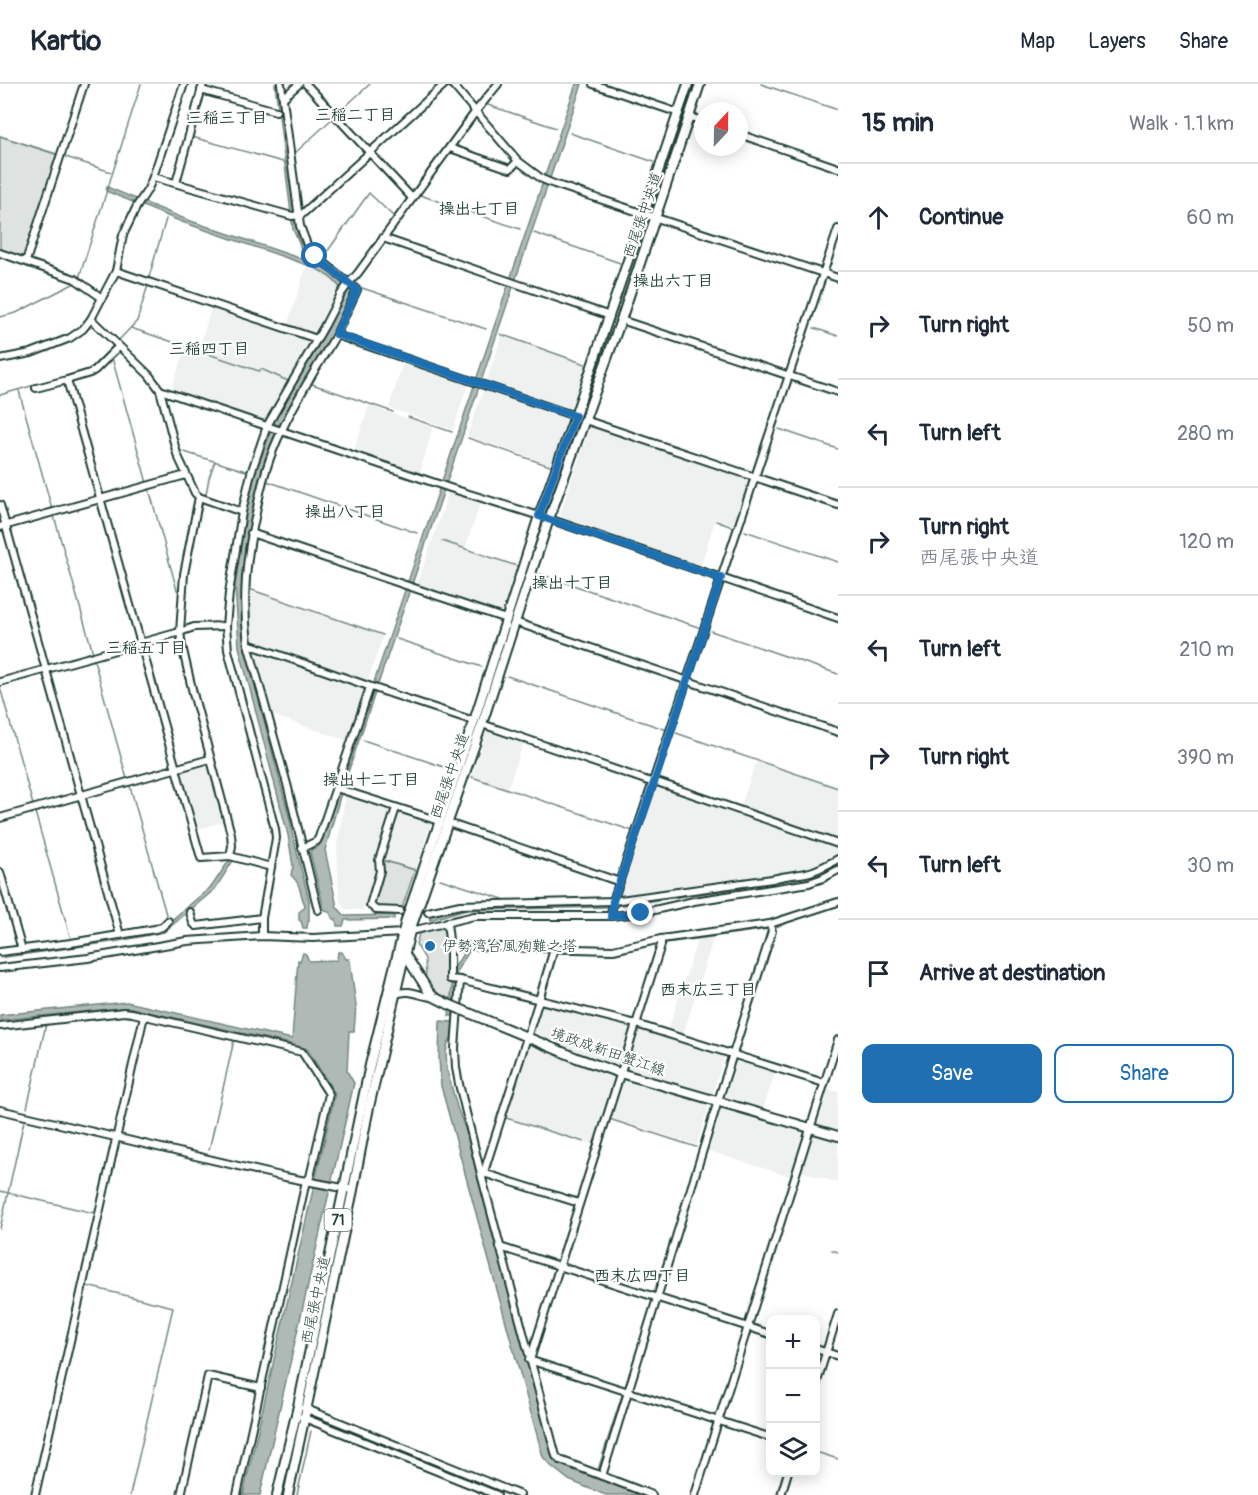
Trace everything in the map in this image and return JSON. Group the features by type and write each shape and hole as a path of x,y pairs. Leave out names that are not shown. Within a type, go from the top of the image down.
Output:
{"main road":[{"name":"西尾張中央道","path":"478,723 506,618 539,516 610,316 688,84"},
{"name":"西尾張中央道","path":"277,1495 370,1065 406,932 549,519 621,320 700,84"},
{"name":"西尾張中央道","path":"288,1495 306,1414 345,1189 369,1107 396,994 402,950"},
{"name":"境政成新田蟹江線","path":"402,950 434,997 527,1038 620,1073 838,1136"}],"street":[{"path":"26,261 84,84"},
{"path":"0,359 31,353 70,338 83,329 91,319 116,271 123,235 153,177 184,84"},
{"path":"281,84 296,216 309,250 357,290 336,334 281,430 261,486 251,533 245,588 248,644 287,784 318,910"},
{"path":"283,98 299,84"},
{"path":"306,84 412,198"},
{"path":"296,216 445,84"},
{"path":"452,84 518,161 542,179 835,277"},
{"path":"262,936 262,918 276,838 275,829 228,650 226,626 242,512 251,473 268,426 341,294 498,84"},
{"path":"593,84 679,112"},
{"path":"176,183 202,87 276,111"},
{"path":"690,117 694,119"},
{"path":"748,137 838,168"},
{"path":"450,148 510,169 518,161"},
{"path":"153,177 296,216"},
{"path":"611,916 613,901 838,230"},
{"path":"383,238 610,316"},
{"path":"0,253 75,279 102,298"},
{"path":"116,271 317,339"},
{"path":"91,319 148,375 160,390 171,433 195,493 199,497 242,512"},
{"path":"621,320 838,392"},
{"path":"336,334 575,416"},
{"path":"36,388 90,373 118,346"},
{"path":"67,380 201,858 230,856 271,867"},
{"path":"160,390 838,618"},
{"path":"585,420 838,505"},
{"path":"3,526 186,475"},
{"path":"199,497 184,574 180,632 210,759 231,834 230,856"},
{"path":"0,505 3,526 46,669 120,935"},
{"path":"251,533 506,618"},
{"path":"514,622 838,732"},
{"path":"0,682 194,627 226,626"},
{"path":"248,644 838,844"},
{"path":"302,848 317,841 370,687"},
{"path":"0,818 210,759"},
{"path":"336,788 620,882"},
{"path":"396,808 379,860 380,871 370,905 376,910 400,911"},
{"path":"428,912 460,905 613,901 787,875 800,878 838,859"},
{"path":"0,968 88,958 187,940 262,936 312,938 406,932 474,916 611,916 641,913 800,878 823,878 838,870"},
{"path":"0,872 22,950"},
{"path":"450,949 466,946 554,951 613,950 771,927 838,902"},
{"path":"190,912 196,926 262,918"},
{"path":"0,952 155,929 162,927 168,921"},
{"path":"447,922 450,979 636,1024 824,1083"},
{"path":"600,1475 734,1054 771,927"},
{"path":"530,1360 661,942"},
{"path":"482,1176 554,951"},
{"path":"460,980 455,1048 456,1068 500,1247 556,1456 560,1460 652,1495"},
{"path":"396,994 410,991 434,997"},
{"path":"0,1026 128,1012 302,1052 329,1094 237,1495"},
{"path":"35,1495 144,1016"},
{"path":"695,1495 838,1040"},
{"path":"0,1110 345,1189"},
{"path":"482,1176 579,1203"},
{"path":"500,1247 766,1332"},
{"path":"820,1372 838,1314"},
{"path":"820,1350 838,1356"},
{"path":"530,1360 766,1436"},
{"path":"181,1495 208,1376 261,1388"},
{"path":"297,1410 497,1495"},
{"path":"306,1414 520,1495"},
{"path":"781,1495 787,1477"}],"shaded area":[{"path":"275,84 277,84 298,238 313,260 323,264 354,290 329,343 276,431 277,434 258,487 243,566 245,647 309,900 307,928 303,928 299,920 299,912 305,905 299,886 291,875 293,866 288,835 239,647 235,585 237,568 235,567 251,485 272,423 316,350 343,295 335,282 313,267 182,222 106,191 107,187 185,219 302,259 301,248 293,229"},
{"path":"576,84 582,84 341,793 325,850 337,907 345,916 394,915 394,919 345,920 343,926 337,926 336,919 333,919 324,909 310,852 318,847"},
{"path":"0,136 57,154 24,256 21,257 0,250"},
{"path":"307,265 336,282 342,290 316,335 287,326"},
{"path":"212,305 313,342 265,421 171,391 186,345 199,349"},
{"path":"502,336 586,365 572,409 560,408 486,383"},
{"path":"403,362 468,384 453,430 389,408"},
{"path":"484,388 568,419 552,465 467,436"},
{"path":"369,406 433,427 420,473 354,450"},
{"path":"590,426 751,479 736,526 715,520 700,568 564,521 560,514"},
{"path":"449,491 481,501 465,549 517,567 503,612 417,585"},
{"path":"251,591 383,636 367,682 254,644 251,634"},
{"path":"253,650 367,689 349,741 271,715"},
{"path":"487,731 524,741 507,790 471,778"},
{"path":"757,759 838,787 838,841 740,808"},
{"path":"208,761 225,821 196,830 180,771"},
{"path":"657,786 838,846 838,857 807,871 620,897"},
{"path":"346,794 393,810 378,857 376,878 362,910 345,909 339,899 337,845"},
{"path":"397,812 431,823 416,870 382,859"},
{"path":"230,859 234,859 215,889 164,932 119,941 0,958 0,954 163,927 212,886"},
{"path":"382,860 415,870 402,908 381,908 374,904"},
{"path":"741,885 742,888 609,907 463,910 430,920 429,916 463,907 609,904"},
{"path":"838,903 838,905 769,929 658,944 616,954 470,950 457,970 453,1016 449,1016 454,968 466,949 612,952 663,941 768,927"},
{"path":"444,926 448,948 448,980 453,983 451,1000 433,991 426,980 425,959 416,944 419,934"},
{"path":"714,936 683,1035 668,1030 698,938"},
{"path":"338,952 342,952 350,961 356,1006 354,1031 349,1031 347,1071 354,1083 260,1495 243,1495 335,1094 307,1049 291,1044 131,1008 0,1020 0,1015 127,1002 292,1039 298,960 300,961 303,953 309,961 337,960"},
{"path":"540,1003 631,1026 620,1065 615,1066 532,1036 531,1031"},
{"path":"440,1021 453,1022 452,1037 446,1052 447,1070 477,1167 494,1240 553,1456 596,1476 623,1392 625,1393 600,1477 646,1495 606,1495 569,1480 543,1457 441,1086"},
{"path":"638,1027 725,1054 712,1095 626,1069 624,1067"},
{"path":"530,1043 574,1061 613,1073 616,1078 595,1145 504,1117"},
{"path":"734,1059 775,1072 763,1110 722,1098"},
{"path":"625,1078 708,1102 697,1145 609,1118 621,1079"},
{"path":"826,1088 838,1092 838,1132 817,1126 815,1122"},
{"path":"718,1106 804,1130 806,1133 792,1177 705,1150"},
{"path":"815,1133 838,1140 838,1183 800,1171 812,1135"}],"waterway":[{"path":"79,278 141,84"},
{"path":"337,114 370,84"},
{"path":"479,101 493,84"},
{"path":"761,84 838,110"},
{"path":"488,105 556,128"},
{"path":"411,193 470,112"},
{"path":"294,154 333,118"},
{"path":"570,133 654,162"},
{"path":"0,136 55,154"},
{"path":"192,137 283,162"},
{"path":"66,157 111,172"},
{"path":"322,259 369,193 394,217 408,198"},
{"path":"420,195 520,229"},
{"path":"149,277 166,219"},
{"path":"534,233 620,263"},
{"path":"0,317 16,313 75,283"},
{"path":"118,341 137,321 148,285"},
{"path":"359,287 486,329"},
{"path":"131,328 259,371 261,369 288,381"},
{"path":"814,328 838,336"},
{"path":"500,334 585,364"},
{"path":"0,395 90,369 113,346"},
{"path":"112,358 147,483"},
{"path":"312,384 393,412"},
{"path":"19,391 52,509"},
{"path":"408,417 452,432"},
{"path":"779,429 838,449"},
{"path":"468,438 550,466"},
{"path":"181,451 246,471"},
{"path":"206,494 215,461"},
{"path":"267,481 417,533"},
{"path":"149,489 179,591"},
{"path":"186,582 203,502"},
{"path":"54,516 93,653"},
{"path":"716,521 735,528"},
{"path":"745,531 838,562"},
{"path":"442,541 517,566"},
{"path":"540,574 701,628"},
{"path":"249,589 383,635"},
{"path":"711,631 838,674"},
{"path":"397,639 482,667"},
{"path":"94,660 127,779"},
{"path":"507,676 667,730"},
{"path":"0,687 33,805"},
{"path":"198,702 235,842"},
{"path":"676,733 838,788"},
{"path":"363,740 447,768"},
{"path":"472,777 633,831"},
{"path":"130,786 167,918"},
{"path":"35,812 71,940"},
{"path":"382,860 415,870"},
{"path":"440,879 503,899"},
{"path":"619,897 622,888"},
{"path":"764,947 769,929"},
{"path":"27,1108 46,1024"},
{"path":"209,1150 234,1040"},
{"path":"810,1082 821,1085"},
{"path":"506,1118 584,1142"},
{"path":"609,1119 696,1147"},
{"path":"0,1229 24,1121"},
{"path":"489,1170 504,1121"},
{"path":"0,1191 94,1213"},
{"path":"832,1250 838,1252"},
{"path":"87,1286 173,1307 130,1495"},
{"path":"297,1495 311,1431"},
{"path":"233,1495 245,1444"},
{"path":"820,1453 838,1459"}],"place":[{"name":"伊勢湾台風殉難之塔","path":"430,946"}],"district":[{"name":"三稲二丁目","path":"355,115"},
{"name":"三稲三丁目","path":"227,118"},
{"name":"操出七丁目","path":"479,209"},
{"name":"操出六丁目","path":"673,281"},
{"name":"三稲四丁目","path":"209,349"},
{"name":"操出八丁目","path":"345,512"},
{"name":"操出十丁目","path":"572,583"},
{"name":"三稲五丁目","path":"146,648"},
{"name":"操出十二丁目","path":"371,780"},
{"name":"西末広三丁目","path":"708,990"},
{"name":"西末広四丁目","path":"642,1276"}],"route":[{"path":"315,256 357,290 336,334 575,416 539,516 721,578 613,901 611,916 641,913"}]}
